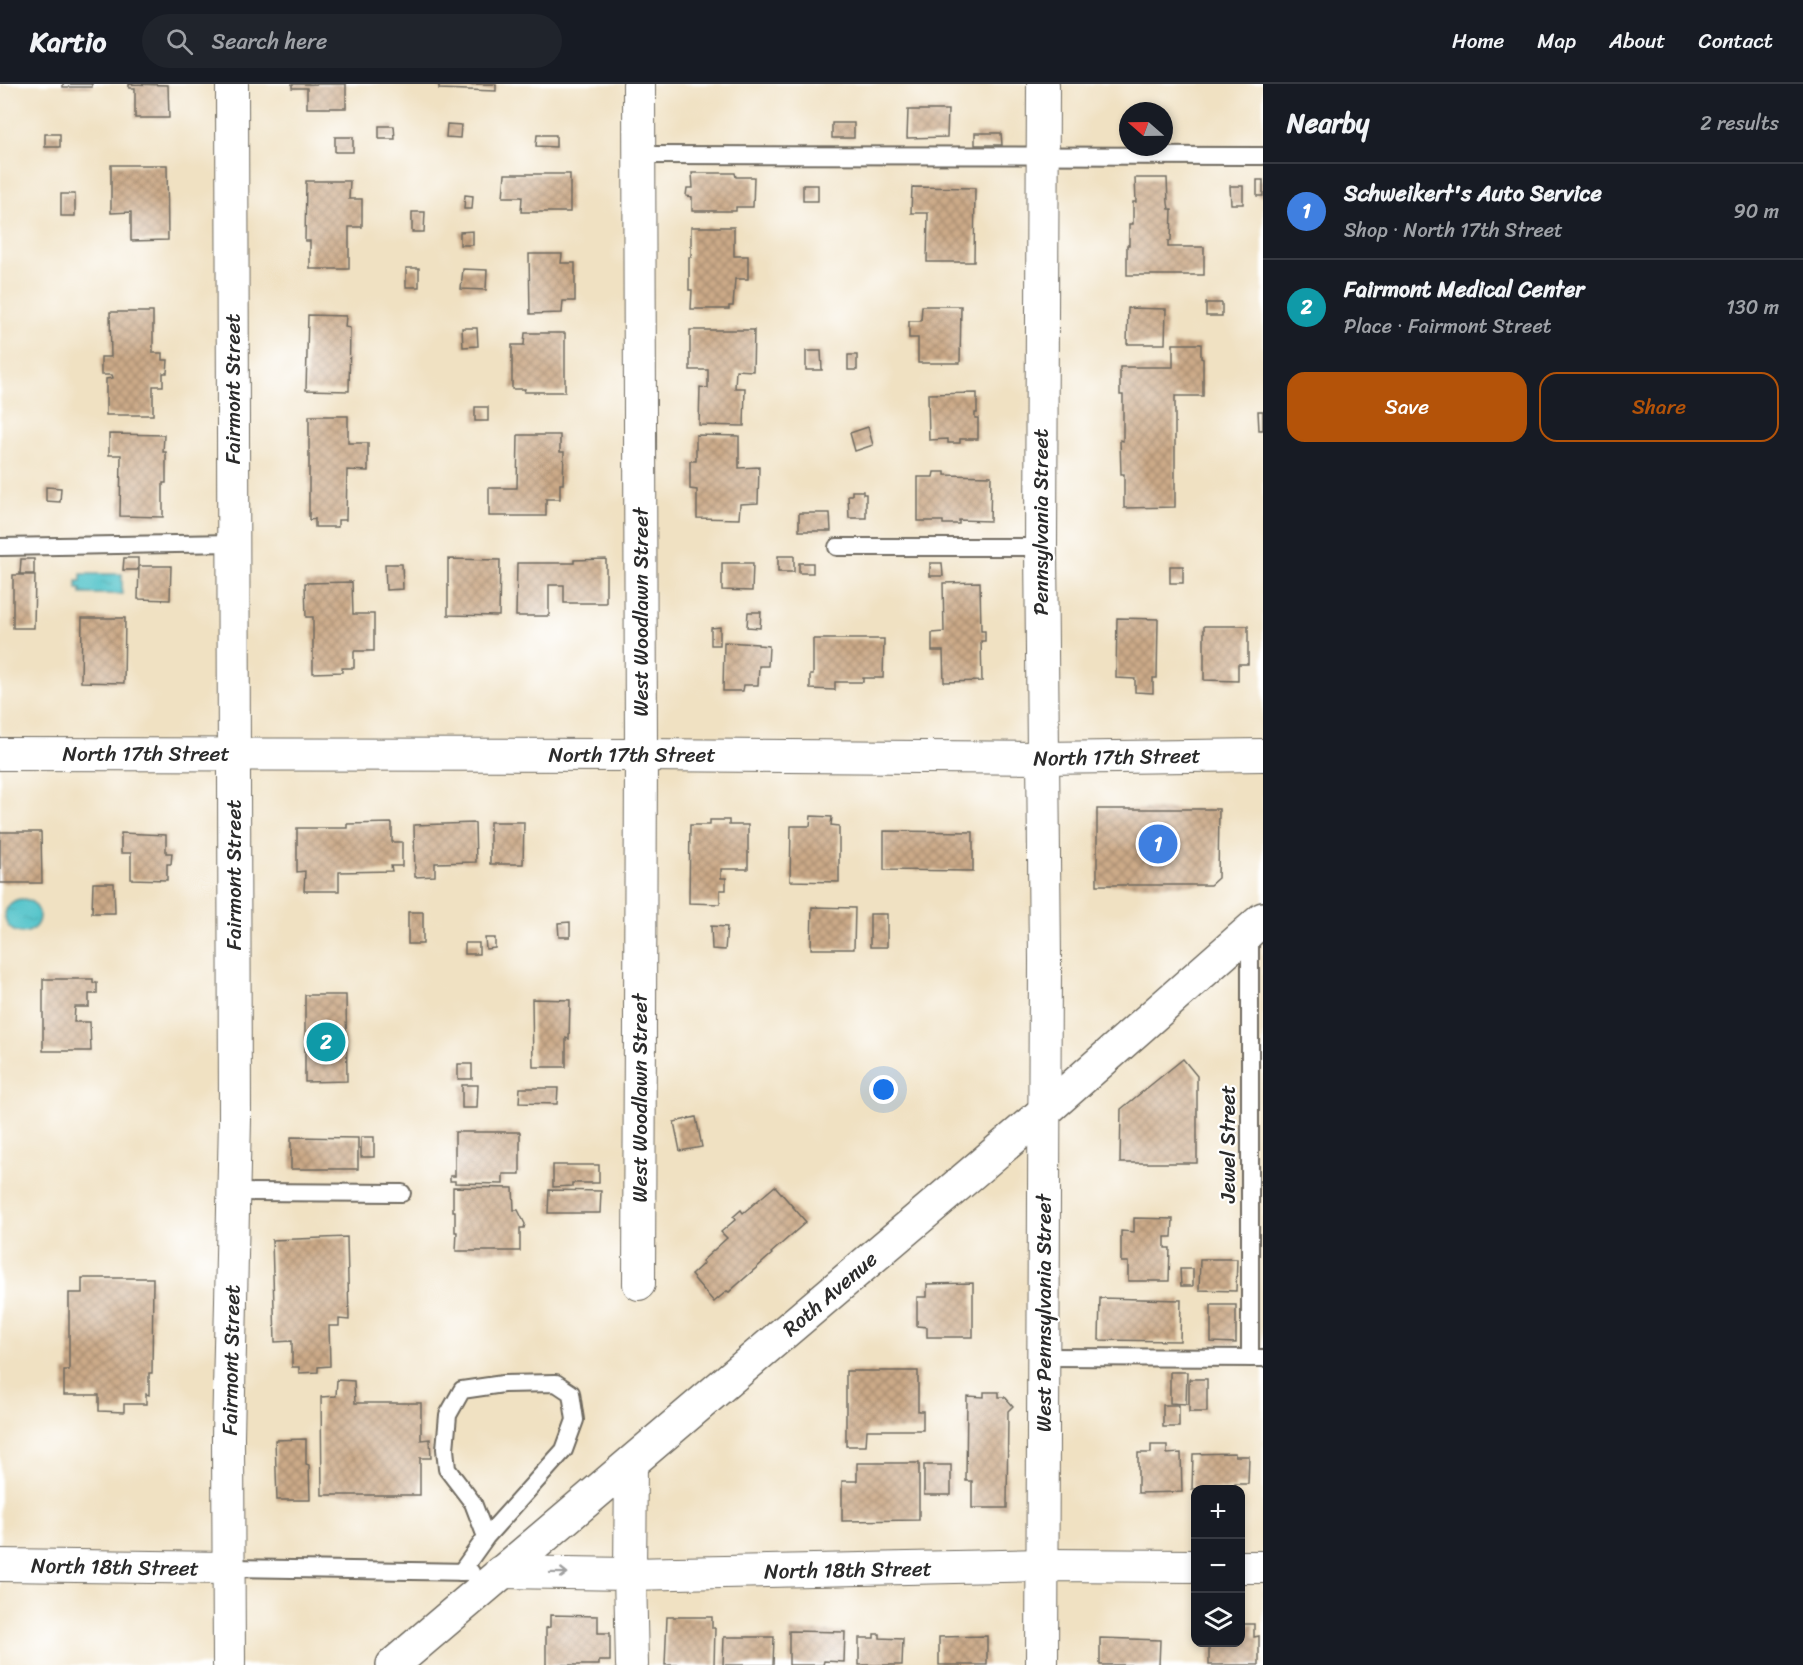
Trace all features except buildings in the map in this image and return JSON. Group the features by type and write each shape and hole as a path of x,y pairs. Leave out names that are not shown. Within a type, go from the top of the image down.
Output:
{"main road":[{"name":"Roth Avenue","path":"393,1665 1045,1111 1256,925"}],"street":[{"name":"Fairmont Street","path":"229,1665 228,1437 235,1192 232,84"},
{"name":"West Woodlawn Street","path":"639,84 641,755 639,1284"},
{"name":"Pennsylvania Street","path":"1043,84 1041,547 1046,961"},
{"name":"North 17th Street","path":"0,754 1042,758 1263,755"},
{"name":"West Pennsylvania Street","path":"1042,1665 1046,961"},
{"path":"631,1463 632,1665"},
{"name":"North 18th Street","path":"0,1565 229,1568"},
{"name":"North 18th Street","path":"500,1572 630,1574 1043,1566 1191,1566"},
{"path":"1245,1567 1263,1567"}],"lane":[{"path":"639,155 1263,156"},
{"path":"0,547 234,543"},
{"path":"837,547 1041,547"},
{"name":"Jewel Street","path":"1256,925 1257,1358"},
{"path":"235,1192 402,1193"},
{"path":"1045,1357 1257,1358"},
{"path":"461,1572 486,1537 564,1450 575,1420 571,1393 556,1383 502,1384 462,1390 448,1414 445,1449 447,1469 473,1503 486,1537"},
{"path":"229,1568 500,1572"}],"water":[{"path":"81,574 122,574 122,594 81,594 81,589 77,589 77,581 81,581"},
{"path":"22,899 34,904 39,916 34,928 22,933 10,928 5,916 10,904"}],"place":[{"name":"Schweikert's Auto Service","path":"1158,844"},
{"name":"Fairmont Medical Center","path":"326,1042"}]}
